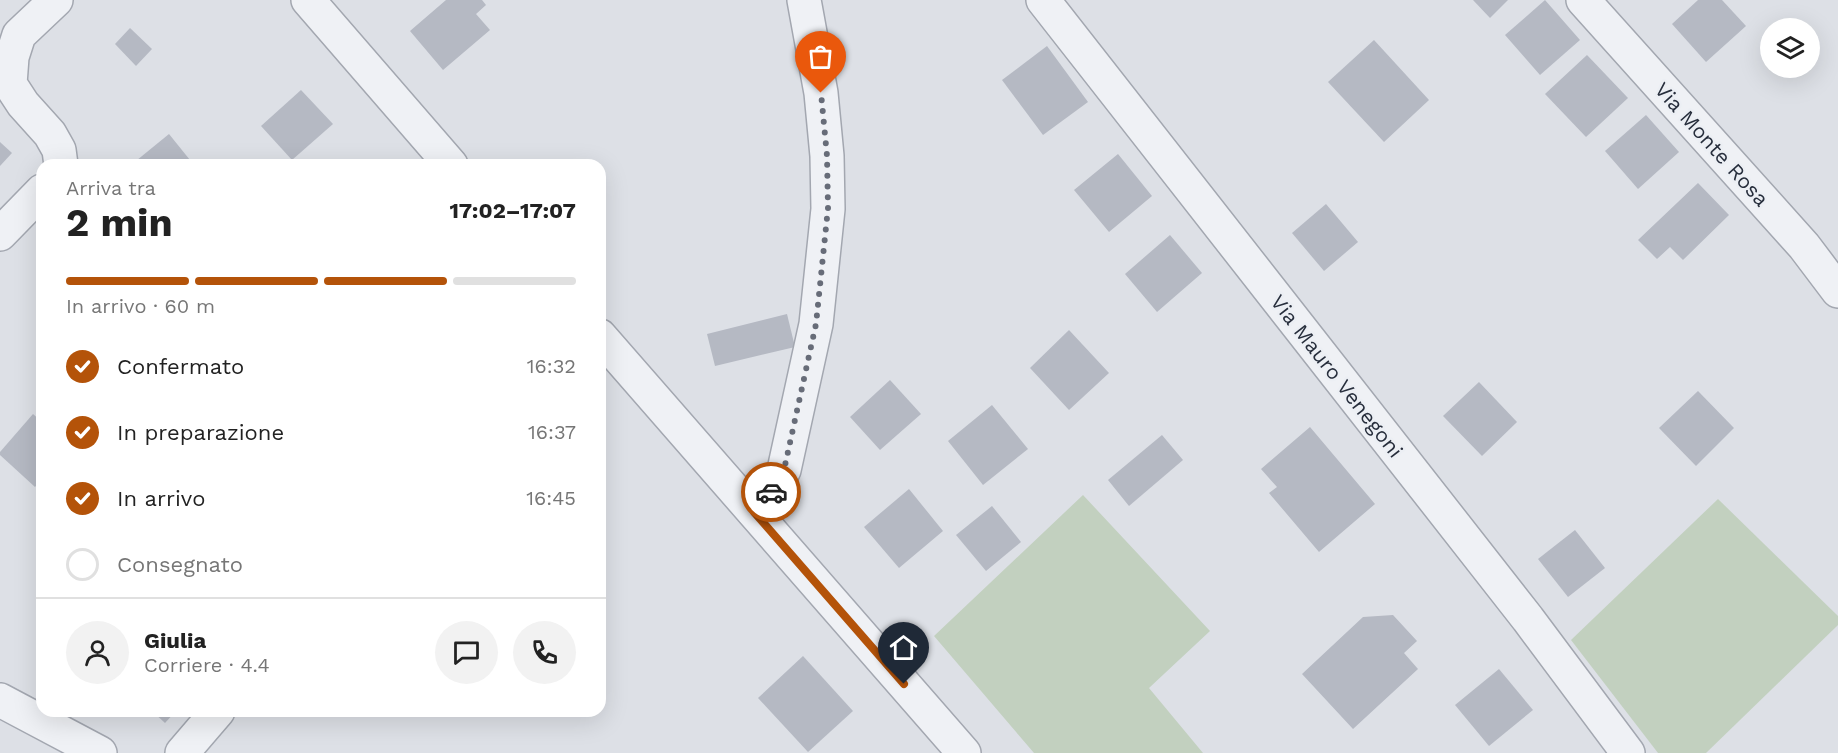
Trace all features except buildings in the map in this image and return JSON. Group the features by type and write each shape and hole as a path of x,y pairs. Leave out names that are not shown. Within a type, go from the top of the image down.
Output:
{"street":[{"path":"56,0 20,35 12,57 10,84 23,104 50,134 60,150 61,159"},
{"path":"308,0 446,159"},
{"path":"754,512 767,499 784,470 816,324 828,208 827,156 821,93 804,0"},
{"name":"Via Mauro Venegoni","path":"1043,0 1528,619 1628,753"},
{"name":"Via Monte Rosa","path":"1583,0 1804,246 1838,291"},
{"path":"0,234 36,197"},
{"path":"606,343 964,753"},
{"path":"0,700 100,753"},
{"path":"182,753 213,717"}],"green space":[{"path":"1083,495 1210,631 1149,688 1203,753 1034,753 934,636"},
{"path":"1718,499 1838,616 1838,625 1706,753 1658,753 1571,640"}],"way so far":[{"path":"771,492 784,470 816,324 828,208 827,156 821,93"}],"route":[{"path":"771,492 754,512 904,684"}]}
